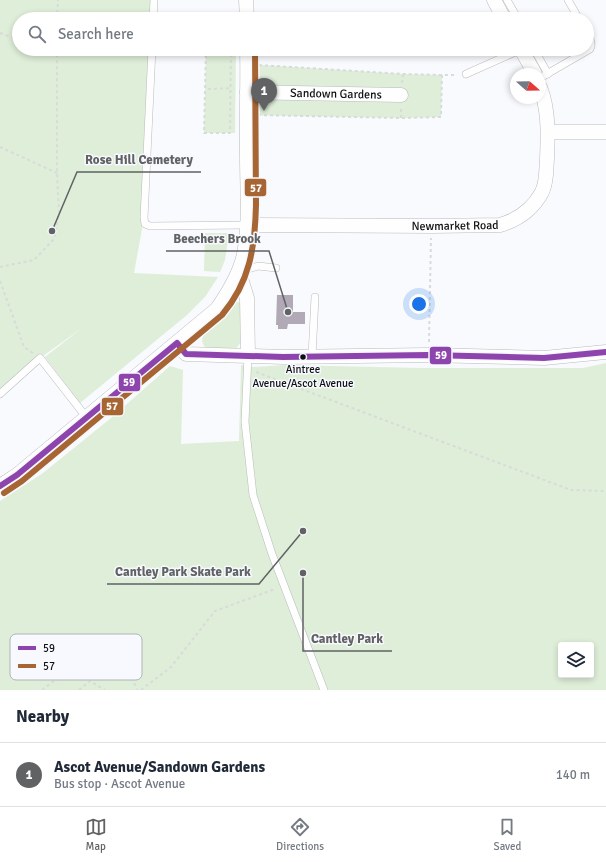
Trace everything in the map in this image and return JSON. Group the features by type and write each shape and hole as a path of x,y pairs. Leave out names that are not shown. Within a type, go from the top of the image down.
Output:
{"street":[{"path":"246,0 246,12"},
{"path":"494,0 500,12"},
{"path":"0,486 17,475 177,343 217,309 227,295 244,255 247,225 247,56"},
{"path":"527,56 536,68"},
{"name":"Sandown Gardens","path":"247,90 401,95"},
{"name":"Newmarket Road","path":"247,225 432,226 500,225 510,222 520,216 536,202 546,182 548,132 545,104"},
{"path":"548,132 606,132"},
{"path":"238,272 247,298 247,362"},
{"path":"177,343 186,354 247,362 283,357 312,356 428,355 544,358 606,352"}],"lane":[{"path":"154,0 154,12"},
{"path":"507,0 514,12"},
{"path":"568,0 574,12"},
{"path":"152,56 144,218 145,224 150,226 247,225"},
{"path":"466,74 506,56"},
{"path":"536,56 539,68"},
{"path":"546,71 576,56"},
{"path":"238,272 258,266 276,268"},
{"path":"312,356 314,297"},
{"path":"0,394 40,358 87,418"},
{"path":"247,362 245,422 253,495 272,554 324,690"}],"path":[{"path":"57,12 58,0"},
{"path":"0,33 12,37"},
{"path":"0,267 34,260 54,239 59,213 57,173 57,56"},
{"path":"206,56 204,133 230,132 231,56"},
{"path":"247,64 403,74 466,74"},
{"path":"246,115 440,118 442,75"},
{"path":"208,89 230,88 247,90"},
{"path":"0,148 57,173"},
{"path":"428,355 432,226"},
{"path":"0,281 24,347 40,358"},
{"path":"247,362 571,490 606,492"},
{"path":"140,690 171,667 215,612 284,586"},
{"path":"42,690 56,680"},
{"path":"133,680 137,690"},
{"path":"79,690 90,681 105,690"}],"green space":[{"path":"0,0 154,0 153,12 12,12 12,56 152,56 144,218 134,273 218,277 205,297 187,315 80,403 45,357 82,328 40,358 0,393"},
{"path":"206,56 236,56 235,133 204,133"},
{"path":"247,64 442,75 441,117 401,118 246,115"},
{"path":"205,233 229,233 225,260 220,272 204,271"},
{"path":"234,302 239,302 242,307 241,342 234,351 208,350 202,341 203,335 222,319"},
{"path":"606,363 606,690 0,690 0,501 43,473 111,418 170,366 183,370 181,444 239,441 241,365 252,367 286,365 421,368 583,368"}],"building":[{"path":"277,295 293,295 293,312 305,312 305,324 288,324 287,329 278,329 278,325 276,325"}],"transit line":[{"name":"57","path":"4,493 22,481 222,315 239,290 249,263 254,235 256,205 255,56"},
{"name":"59","path":"0,486 17,475 177,343 186,354 283,357 428,355 544,358 606,352"}],"place":[{"name":"Ascot Avenue/Sandown Gardens","path":"264,111"},
{"name":"Rose Hill Cemetery","path":"52,231"},
{"name":"Beechers Brook","path":"288,312"},
{"name":"Aintree Avenue/Ascot Avenue","path":"303,357"},
{"name":"Cantley Park Skate Park","path":"303,531"},
{"name":"Cantley Park","path":"303,573"}]}
